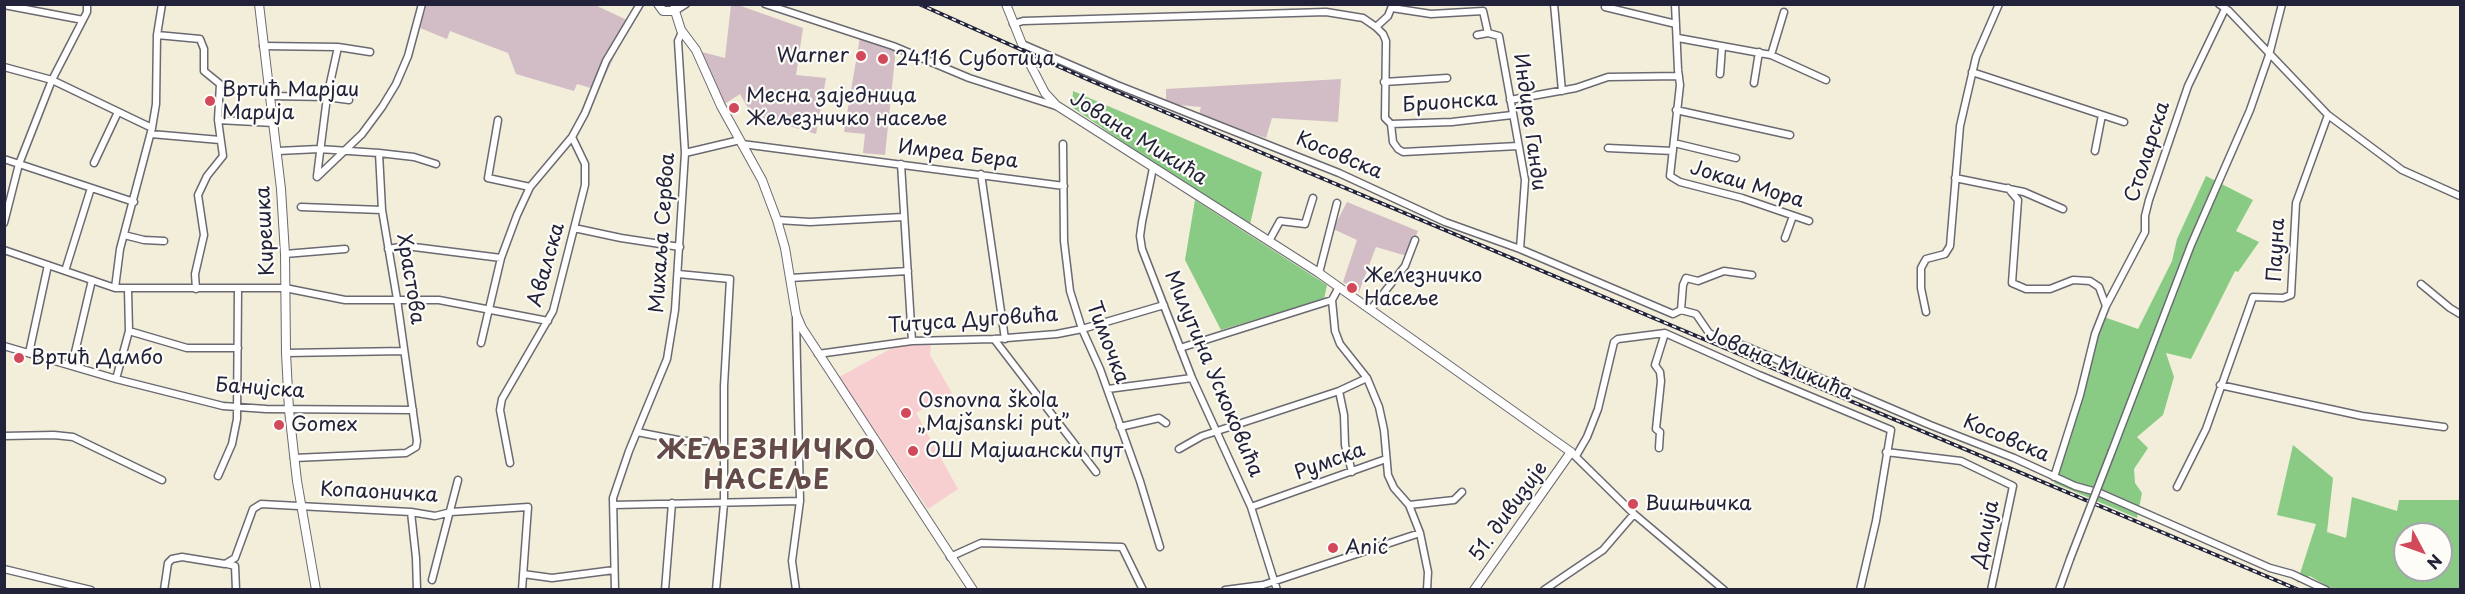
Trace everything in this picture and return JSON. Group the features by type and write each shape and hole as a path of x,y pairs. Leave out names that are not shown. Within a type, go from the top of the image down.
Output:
{"street":[{"path":"4,223 19,164 52,80 83,20 87,4"},
{"path":"115,288 124,235 134,202 156,104 157,35 162,4"},
{"name":"Кирешка","path":"259,4 278,151 285,254 289,410 301,506 316,590"},
{"path":"338,48 327,97 317,177 371,123 396,84 408,56 422,4"},
{"path":"481,343 501,258 517,215 531,187 572,137 609,56 640,4"},
{"path":"658,4 663,11 681,9 686,4"},
{"name":"Јована Микића","path":"765,4 893,46 969,78 1062,108 1339,286 1573,454 1634,514 1715,587 1724,590"},
{"name":"Косовска","path":"1006,4 1022,44 1117,85 1340,173 1446,222 1520,249 1673,314 1681,310 1696,314 1709,333 1713,335 1745,346 1930,425 2014,458 2054,477 2100,493 2270,568 2292,574 2326,590"},
{"path":"1554,4 1562,91"},
{"name":"Јокаи Мора","path":"1675,4 1680,85 1670,176 1674,180 1742,198 1809,221"},
{"path":"1926,312 1921,288 1921,268 1926,259 1945,254 1949,250 1960,126 1972,72 1999,4"},
{"path":"2219,4 2328,115 2402,170 2460,195"},
{"path":"2059,590 2187,255 2250,110 2269,55 2282,4"},
{"path":"4,5 31,7 83,20"},
{"path":"1376,27 1388,16 1392,6 1431,14 1483,11 1488,33 1477,35"},
{"path":"1605,7 1676,24"},
{"path":"674,8 682,32 696,50 721,106 762,180 777,220 790,278 796,314 800,501 792,561 796,590"},
{"name":"Столарска","path":"2054,477 2080,395 2095,334 2106,306 2145,232 2145,216 2149,200 2187,86 2225,9"},
{"path":"1013,24 1023,21 1326,12 1363,18 1376,27 1386,41 1385,118 1391,124 1393,142 1398,149 1403,152 1518,146"},
{"path":"1771,55 1784,12"},
{"name":"Михаља Сервоа","path":"615,590 613,506 616,486 667,359 673,328 685,153 678,41 682,32"},
{"name":"Индире Ганди","path":"1488,33 1499,36 1524,180 1520,249"},
{"path":"157,35 194,38 203,42 204,71 220,84 218,120 223,156 207,176 198,195 204,235 195,274 195,289"},
{"path":"1678,38 1771,55 1826,80"},
{"path":"263,46 338,48 370,52"},
{"path":"1720,74 1722,47"},
{"path":"1754,83 1759,52"},
{"path":"1029,62 1045,93 1062,108"},
{"path":"4,67 52,80 151,131 220,140"},
{"path":"1972,72 2124,122"},
{"name":"Брионска","path":"1510,100 1562,91 1608,77 1679,76"},
{"path":"1384,82 1447,78"},
{"path":"1041,103 1045,93"},
{"path":"270,96 327,97 349,100"},
{"path":"1676,110 1791,135"},
{"path":"94,163 118,112"},
{"name":"Брионска","path":"1391,124 1452,122 1512,115"},
{"path":"2095,151 2102,115"},
{"name":"Пауна","path":"2177,487 2206,429 2253,297 2283,298 2291,295 2296,203 2328,115"},
{"path":"218,120 274,123"},
{"path":"498,120 488,178 531,187"},
{"name":"Авалска","path":"510,463 500,410 502,399 548,321 558,295 586,174 585,164 572,137"},
{"path":"685,153 741,142"},
{"name":"Имреа Бера","path":"741,142 1064,186"},
{"path":"1674,143 1736,158"},
{"name":"Тимочка","path":"1063,144 1065,263 1070,291 1082,329 1108,389 1160,547"},
{"path":"1608,148 1673,151"},
{"path":"278,151 319,150 379,153 414,157 436,164"},
{"name":"Храстова","path":"379,153 382,210 413,410"},
{"path":"4,159 134,202"},
{"path":"901,164 912,340"},
{"name":"Милутина Ускоковића","path":"1153,168 1140,236 1142,249 1192,378 1251,507 1277,590"},
{"path":"981,174 1005,339"},
{"path":"1955,178 2024,192 2063,209"},
{"path":"65,271 91,188"},
{"path":"2008,188 2018,200 2012,283 2026,289 2050,289 2073,280 2090,281 2099,287 2106,306"},
{"path":"1269,241 1280,221 1305,224 1313,198"},
{"path":"1319,273 1337,203"},
{"path":"301,207 382,210"},
{"path":"1785,237 1793,216"},
{"path":"777,220 810,222 903,217"},
{"path":"574,228 680,247"},
{"path":"124,235 144,240 164,241"},
{"path":"1371,309 1405,266 1415,240"},
{"path":"388,249 406,246 501,258"},
{"path":"285,254 345,249"},
{"path":"4,250 115,288 285,288 345,300 397,298 439,300 548,321"},
{"path":"29,353 48,265"},
{"path":"790,278 908,271"},
{"path":"1681,310 1683,285 1686,278 1698,281 1724,271 1752,275"},
{"path":"678,274 730,279 724,386 724,504 716,590"},
{"path":"72,365 92,280"},
{"path":"2421,284 2460,314"},
{"path":"1339,286 1332,300 1333,322 1337,337 1367,378 1375,395 1382,418 1390,482 1409,506 1420,532 1428,572 1427,590"},
{"path":"116,378 129,331 128,289"},
{"path":"218,476 236,432 238,289"},
{"path":"1180,348 1332,300"},
{"name":"Титуса Дуговића","path":"818,354 912,340 1005,339 1082,329 1164,306"},
{"path":"796,314 818,354 950,557 974,590"},
{"path":"129,331 187,348 238,348"},
{"path":"1573,454 1587,437 1598,410 1614,342 1618,339 1665,333 1655,365 1660,372 1661,381 1656,429 1660,432 1659,448"},
{"name":"Јована Микића","path":"1665,333 1891,430 1876,521 1860,590"},
{"path":"994,339 1096,472"},
{"name":"Банијска","path":"4,346 204,402 237,407 289,410 413,410"},
{"path":"286,353 404,351"},
{"path":"1108,389 1192,378"},
{"path":"1179,449 1202,436 1339,391 1367,378"},
{"path":"2220,385 2362,416 2444,427"},
{"path":"1339,391 1344,415 1345,445 1352,472"},
{"path":"294,458 412,451 417,441 413,410"},
{"path":"1120,427 1160,418 1166,423"},
{"path":"637,432 675,440 706,441"},
{"path":"4,436 73,437 162,480"},
{"name":"Далија","path":"1886,452 1961,461 2013,486 1992,590"},
{"name":"51. дивизије","path":"1474,590 1573,454"},
{"name":"Румска","path":"1251,507 1386,459"},
{"path":"432,580 458,480"},
{"path":"1409,506 1454,500 1462,492"},
{"path":"613,506 800,501"},
{"path":"665,590 672,503"},
{"name":"Копаоничка","path":"235,558 252,513 257,506 411,512 435,516 451,512 528,507 523,573"},
{"path":"411,512 417,590"},
{"path":"1544,590 1603,550 1634,514"},
{"path":"1225,590 1263,585 1420,532"},
{"path":"950,557 981,543 1122,547 1143,590"},
{"path":"164,590 168,563 172,559 182,557 235,566"},
{"path":"225,564 235,558"},
{"path":"235,558 236,590"},
{"path":"4,569 92,590"},
{"path":"522,590 523,573 552,578 614,570"}],"shaded area":[{"path":"427,4 595,5 631,22 598,90 577,84 574,91 516,74 508,53 450,31 447,39 420,28"},
{"path":"731,5 738,5 803,28 796,75 826,78 816,134 752,115 740,94 723,105 698,51 725,58"},
{"path":"860,37 896,48 885,155 863,153 865,134 844,132"},
{"path":"1341,79 1338,122 1272,118 1266,138 1199,115 1201,107 1166,104 1166,89"},
{"path":"1347,202 1418,231 1407,256 1376,247 1359,292 1343,282 1357,240 1333,229"},
{"name":"ОШ Мајшански пут","path":"931,344 930,355 952,393 916,413 958,489 928,509 839,377 896,346"}],"green space":[{"path":"1073,91 1262,172 1249,229 1072,107"},
{"path":"2206,176 2253,200 2236,231 2259,242 2238,272 2235,271 2191,359 2166,353 2174,377 2163,415 2137,437 2148,448 2134,469 2135,483 2142,493 2137,518 2054,483 2071,437 2088,366 2104,317 2138,329 2172,261 2177,239"},
{"path":"1195,200 1327,285 1324,299 1221,330 1185,260"},
{"path":"2293,445 2333,478 2327,532 2346,538 2352,497 2397,511 2399,500 2460,500 2460,589 2332,589 2310,576 2297,583 2316,524 2277,515"}],"tunnel":[{"path":"1022,44 1029,62"}],"railway":[{"path":"919,4 1089,80 2299,590"}],"place":[{"name":"Warner","path":"861,56"},
{"name":"24116 Суботица","path":"883,59"},
{"name":"Вртић Марјаи Марија","path":"210,101"},
{"name":"Месна заједница Жељезничко насеље","path":"734,108"},
{"name":"Железничко Насеље","path":"1352,288"},
{"name":"Вртић Дамбо","path":"19,358"},
{"name":"Osnovna škola „Majšanski put”","path":"906,413"},
{"name":"Gomex","path":"279,425"},
{"name":"ОШ Мајшански пут","path":"913,451"},
{"name":"Вишњичка","path":"1633,504"},
{"name":"Anić","path":"1333,548"}],"district":[{"name":"ЖЕЉЕЗНИЧКО НАСЕЉЕ","path":"767,466"}]}
